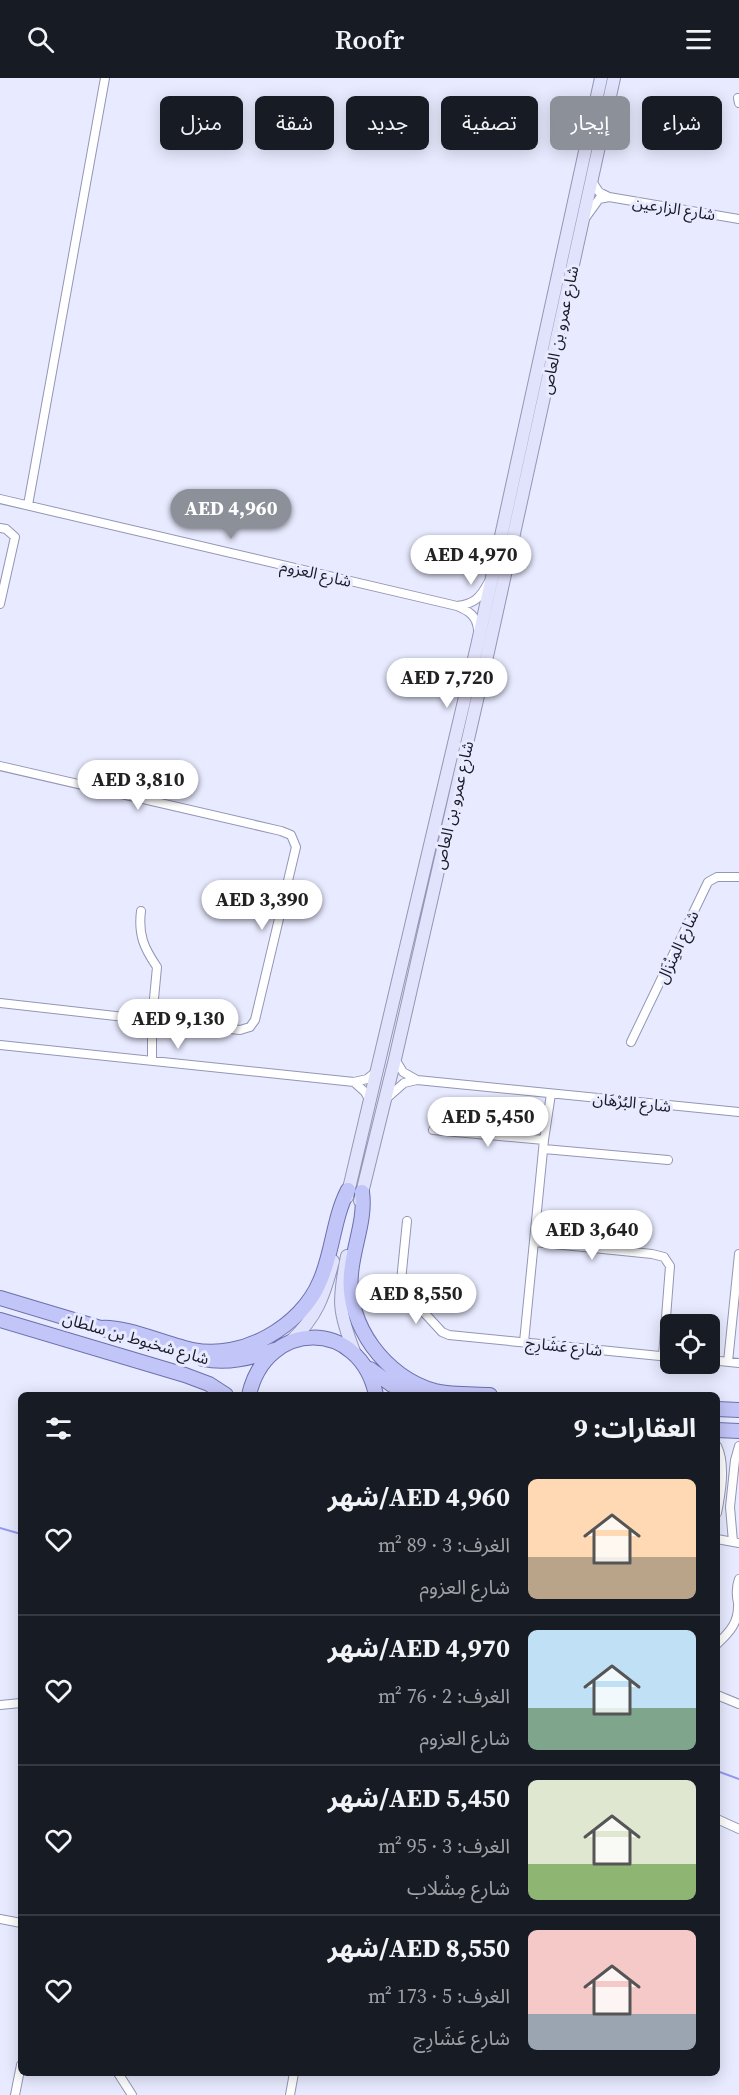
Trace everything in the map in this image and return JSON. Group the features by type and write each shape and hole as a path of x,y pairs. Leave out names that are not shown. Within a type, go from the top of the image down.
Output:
{"main road":[{"name":"شارع عمرو بن العاص","path":"360,1358 344,1325 340,1299 370,1101 477,646 601,78"},
{"name":"شارع عمرو بن العاص","path":"290,1342 314,1316 324,1295 384,1102 485,664 614,78"},
{"path":"100,1328 113,1328 202,1352 233,1350 260,1340 294,1318 311,1298 320,1282 339,1209 355,1191 362,1209 350,1287 354,1308 365,1335 392,1369 417,1385 444,1392"},
{"name":"شارع شخبوط بن سلطان","path":"0,1298 206,1360 238,1360 274,1350"},
{"name":"شارع شخبوط بن سلطان","path":"0,1320 185,1375 209,1384 221,1392"},
{"path":"250,1392 253,1378 261,1362 274,1350 300,1338 315,1337 343,1345 360,1358 372,1372 392,1385 410,1392"},
{"path":"360,1358 373,1379 375,1392"},
{"path":"720,1409 739,1410"},
{"path":"720,1430 739,1431"}],"street":[{"path":"28,505 105,78"},
{"name":"شارع الزارعين","path":"591,180 599,192 609,198"},
{"name":"شارع الزارعين","path":"582,223 595,203 602,198 739,219"},
{"name":"شارع العزوم","path":"0,499 457,606"},
{"path":"0,528 6,529 15,537 0,604"},
{"path":"457,606 467,605 477,600 492,577"},
{"path":"457,606 469,612 477,622 477,646"},
{"path":"0,765 281,831 291,835 296,847 255,1020 250,1027 240,1030 0,1003"},
{"name":"شارع المِنْزَال","path":"631,1042 705,886 717,877 739,877"},
{"path":"141,911 139,923 144,948 157,967 152,1020 152,1060"},
{"path":"0,1045 354,1082 377,1071"},
{"path":"395,1059 403,1072 417,1080"},
{"path":"384,1102 398,1087 417,1080"},
{"name":"شارع البُرْهَان","path":"417,1080 739,1112"},
{"path":"354,1082 365,1092 370,1101"},
{"path":"524,1342 551,1094"},
{"path":"433,1130 668,1160"},
{"name":"شارع عَشَارِج","path":"407,1221 401,1281 404,1290 436,1328 449,1335 660,1355"},
{"path":"534,1242 664,1257 670,1266 668,1314"},
{"path":"728,1362 739,1254"},
{"path":"720,1361 739,1363"},
{"path":"720,1539 736,1542 730,1513 737,1475 735,1460 739,1446"},
{"path":"720,1455 720,1484"},
{"path":"721,1474 737,1475"},
{"path":"720,1512 730,1513"},
{"path":"720,1642 727,1636 736,1622 738,1605 736,1591 739,1579"},
{"path":"720,1696 739,1704"},
{"path":"0,1705 18,1703"},
{"path":"720,1820 739,1829"},
{"path":"0,1919 18,1922"},
{"path":"15,2095 19,2076"},
{"path":"120,2076 132,2095"},
{"path":"290,2095 293,2076"}],"waterway":[{"path":"0,1528 18,1533"},
{"path":"720,1772 739,1779"}]}
